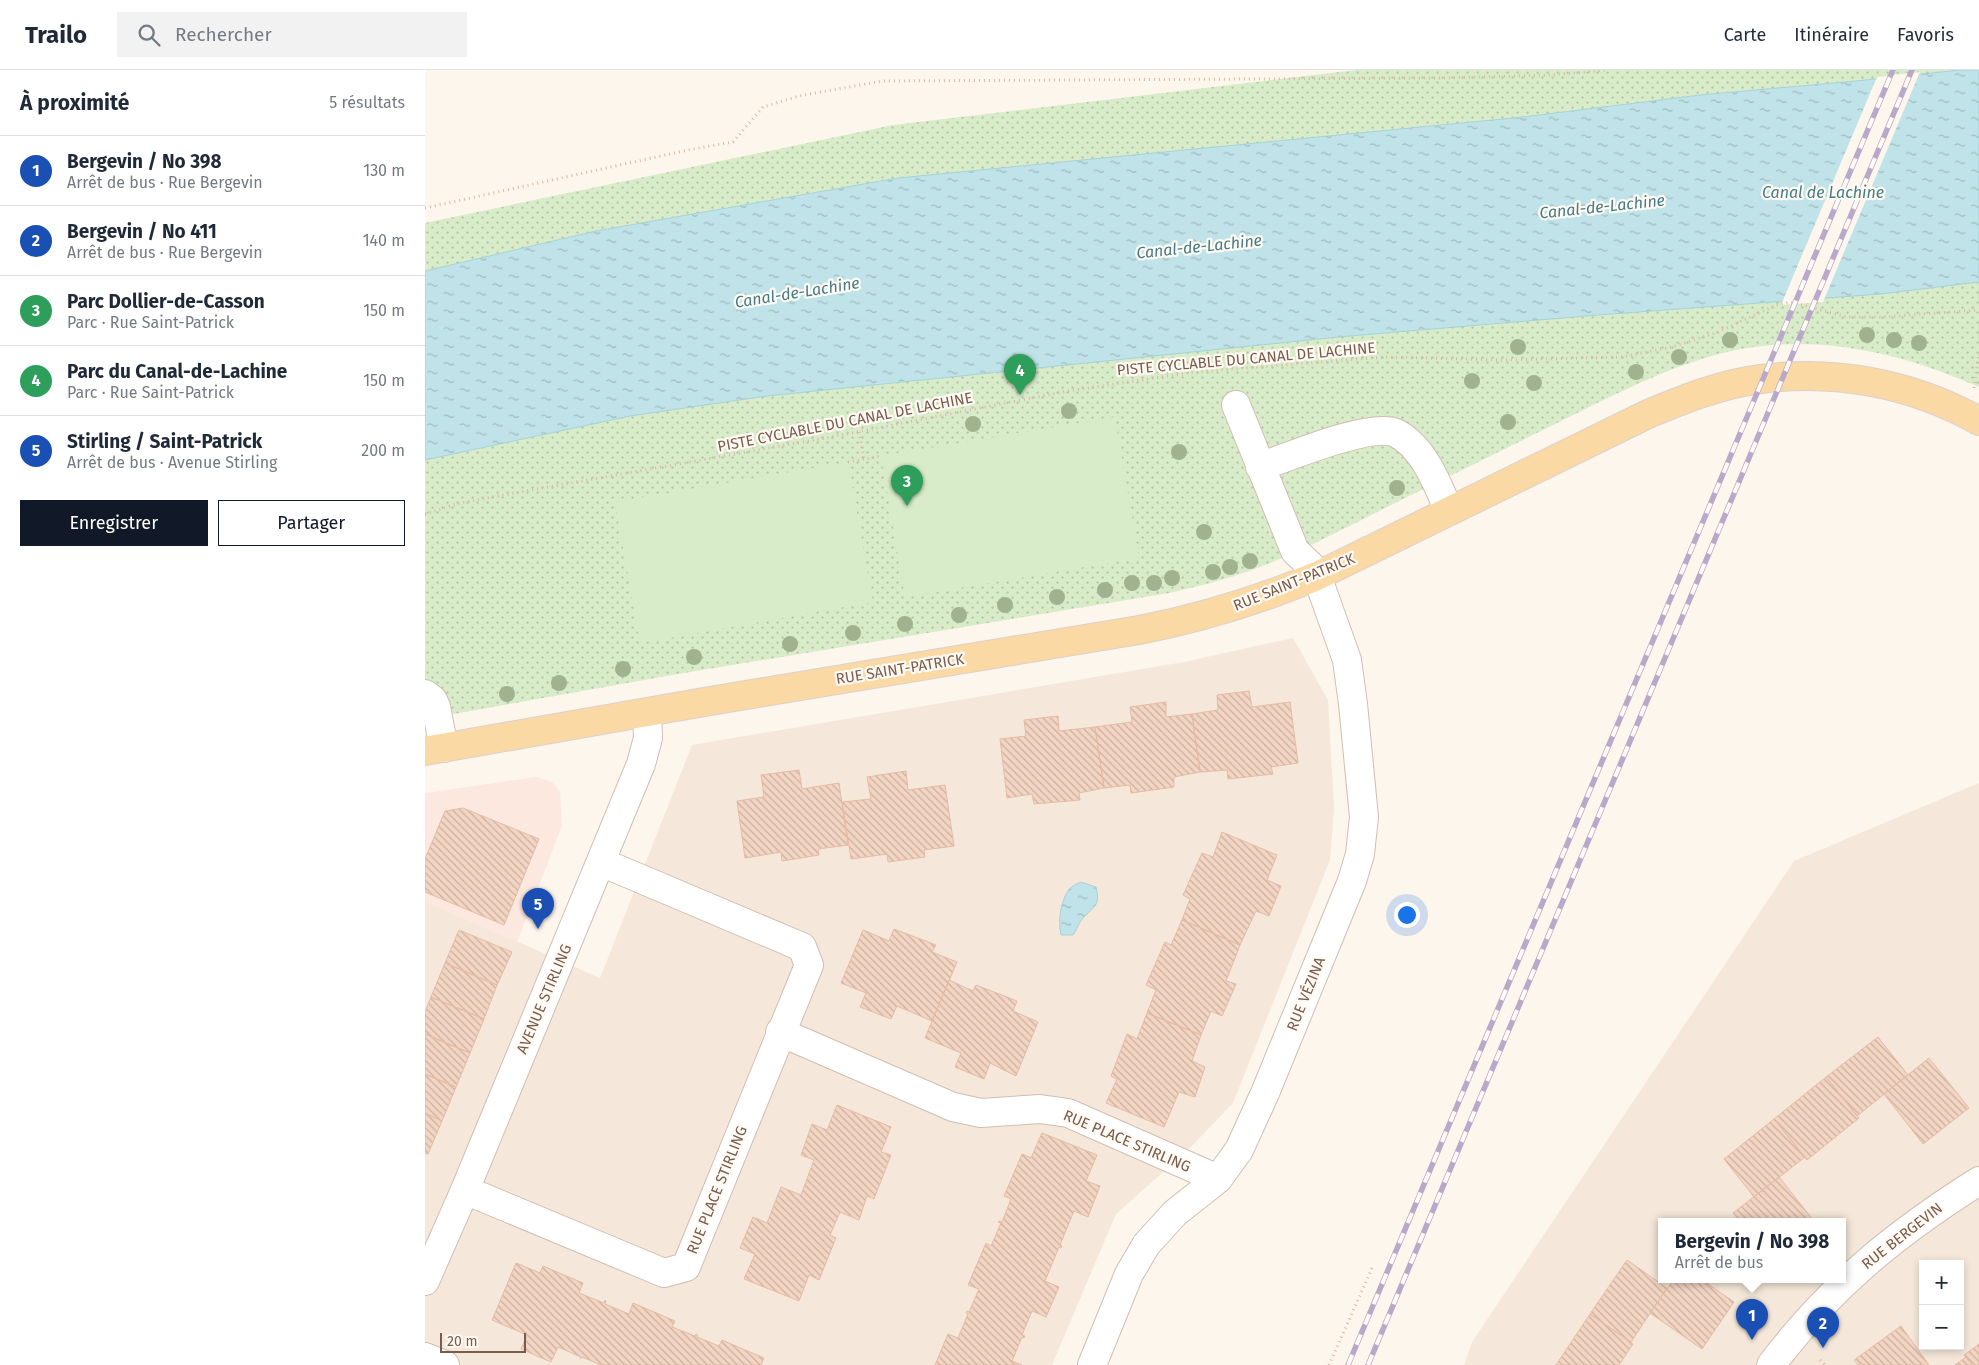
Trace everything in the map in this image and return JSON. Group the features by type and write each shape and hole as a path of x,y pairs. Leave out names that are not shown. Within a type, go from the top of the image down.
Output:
{"main road":[{"name":"RUE SAINT-PATRICK","path":"434,749 647,713 710,700 1171,624 1233,607 1317,576 1655,411 1703,393 1760,379 1830,377 1877,383 1924,396 1979,420"}],"street":[{"name":"RUE VÉZINA","path":"1092,1365 1129,1274 1146,1245 1175,1214 1218,1179 1239,1150 1265,1093 1352,881 1360,854 1364,816 1347,660 1317,576 1313,568 1295,551 1235,405"},
{"path":"1260,467 1344,438 1374,432 1395,433 1415,450 1428,465 1449,511"},
{"path":"425,694 433,700 436,706 434,749"},
{"name":"AVENUE STIRLING","path":"425,1281 465,1190 644,756 649,738 647,713"},
{"name":"RUE PLACE STIRLING","path":"465,1190 664,1273 685,1267 809,965 802,947 601,862"},
{"name":"RUE PLACE STIRLING","path":"780,1032 953,1107 981,1113 1040,1109 1068,1113 1218,1179"},
{"name":"RUE BERGEVIN","path":"1846,1280 1881,1248 1931,1211 1979,1181"},
{"name":"RUE BERGEVIN","path":"1771,1365 1794,1335 1843,1283"},
{"path":"425,1357 445,1365"}],"path":[{"path":"425,208 641,160 733,142 763,107 799,96 883,81 1442,78 1608,70"},
{"name":"PISTE CYCLABLE DU CANAL DE LACHINE","path":"425,514 456,504 486,498 859,432 1069,391 1195,372 1385,357 1497,360 1622,357 1671,347 1716,333 1776,305 1791,302 1807,305 1835,315 1867,318 1979,310"},
{"path":"1976,385 1979,354"},
{"path":"859,432 864,459"},
{"path":"848,462 881,456"},
{"path":"1329,1365 1373,1266"},
{"path":"1820,1360 1825,1365"}],"shaded area":[{"path":"1293,638 1328,700 1334,808 1330,860 1233,1103 1189,1149 1116,1214 1052,1365 425,1365 425,901 600,978 692,745 1184,662"},
{"path":"536,777 552,782 560,792 562,826 517,942 425,901 425,793"},
{"path":"1979,783 1979,1365 1464,1365 1472,1342 1794,861"}],"green space":[{"path":"1356,70 1979,70 1979,387 1922,365 1863,350 1802,344 1771,345 1741,349 1695,361 1650,378 1305,548 1249,571 1199,586 1169,593 678,674 425,719 425,223 893,125"},
{"path":"1115,417 1139,558 905,597 881,456"},
{"path":"848,462 873,602 640,643 615,502"}],"water":[{"name":"Canal de Lachine","path":"1960,70 1979,70 1979,282 1881,294 1338,337 767,396 630,416 425,460 425,271 596,231 898,178 1523,117 1700,95"},
{"path":"1081,882 1096,887 1097,902 1082,920 1073,935 1061,935 1060,919 1063,901 1070,888"}],"pier":[{"path":"1920,72 1823,302 1781,305 1877,77"}],"building":[{"path":"1249,691 1252,707 1290,702 1298,763 1271,767 1273,774 1228,779 1227,770 1200,772 1192,714 1218,710 1217,695"},
{"path":"1166,702 1166,717 1192,714 1200,772 1174,777 1174,787 1131,793 1130,785 1104,788 1095,727 1132,722 1130,707"},
{"path":"1058,716 1059,731 1095,727 1104,788 1079,793 1080,800 1034,804 1032,794 1007,798 1000,739 1026,736 1024,720"},
{"path":"799,770 802,789 839,783 848,845 818,849 819,855 782,861 781,852 745,858 737,801 764,797 761,775"},
{"path":"906,771 908,790 945,785 954,846 924,850 925,857 888,862 887,854 851,859 842,802 871,799 867,777"},
{"path":"463,808 539,839 504,925 425,892 425,859 445,811"},
{"path":"1222,832 1277,855 1267,880 1281,886 1269,916 1256,911 1240,945 1182,920 1190,899 1183,895 1202,853 1213,857"},
{"path":"1182,920 1240,945 1226,981 1236,984 1222,1016 1211,1011 1201,1035 1147,1013 1156,990 1146,985 1165,942 1171,945"},
{"path":"894,929 936,945 932,952 957,962 932,1021 897,1006 891,1019 860,1007 866,993 841,983 863,930 889,941"},
{"path":"459,930 512,952 497,985 445,963"},
{"path":"445,963 497,985 484,1019 431,997"},
{"path":"949,980 973,991 976,985 1017,1001 1013,1011 1038,1022 1016,1076 990,1063 984,1079 955,1067 961,1053 925,1038"},
{"path":"431,997 484,1019 470,1053 425,1034 425,1012"},
{"path":"1147,1013 1201,1035 1192,1061 1205,1067 1195,1097 1179,1092 1164,1127 1106,1103 1117,1079 1111,1076 1127,1034 1137,1039"},
{"path":"425,1034 470,1053 456,1087 425,1074"},
{"path":"1878,1037 1908,1075 1857,1116 1826,1077"},
{"path":"1929,1058 1969,1108 1923,1144 1884,1094"},
{"path":"425,1074 456,1087 442,1121 425,1113"},
{"path":"1826,1077 1859,1118 1807,1160 1774,1119"},
{"path":"837,1105 891,1127 881,1152 891,1155 874,1199 867,1196 859,1220 840,1212 830,1235 836,1238 819,1280 809,1275 799,1301 744,1279 755,1254 740,1248 753,1217 767,1223 781,1187 801,1195 814,1160 801,1155 812,1124 827,1130"},
{"path":"425,1113 442,1121 428,1154 425,1153"},
{"path":"1774,1119 1805,1157 1754,1197 1724,1159"},
{"path":"1042,1133 1097,1155 1086,1181 1100,1186 1088,1217 1074,1211 1060,1245 1062,1246 1061,1248 1059,1247 1045,1281 1059,1287 1046,1317 1032,1311 1022,1335 1025,1336 1024,1338 1022,1337 1012,1361 1022,1365 935,1365 948,1334 958,1338 968,1314 966,1313 967,1311 969,1312 979,1289 968,1285 986,1243 991,1246 1001,1223 998,1222 1002,1222 1011,1199 1004,1196 1022,1154 1031,1158"},
{"path":"1779,1177 1812,1218 1737,1218 1733,1213"},
{"path":"1627,1260 1667,1288 1631,1342 1590,1314"},
{"path":"516,1263 540,1273 543,1266 583,1283 579,1293 604,1303 605,1300 605,1304 629,1314 633,1303 675,1321 672,1327 695,1336 696,1334 698,1335 697,1337 719,1346 722,1340 764,1358 761,1365 601,1365 582,1357 580,1359 581,1357 558,1347 551,1362 521,1349 527,1335 492,1320"},
{"path":"1671,1283 1707,1283 1734,1302 1702,1349 1650,1313"},
{"path":"1590,1314 1633,1344 1619,1365 1556,1365"},
{"path":"1901,1326 1929,1365 1858,1365 1854,1360"},
{"path":"1979,1344 1979,1365 1972,1365 1964,1355"},
{"path":"1966,1357 1972,1365 1955,1365"}],"railway":[{"path":"1348,1365 1893,70"},
{"path":"1368,1365 1912,70"}],"place":[{"name":"Parc du Canal-de-Lachine","path":"1020,395"},
{"name":"Parc Dollier-de-Casson","path":"907,506"},
{"name":"Stirling / Saint-Patrick","path":"538,929"},
{"name":"Bergevin / No 398","path":"1752,1340"},
{"name":"Bergevin / No 411","path":"1823,1348"}],"water label":[{"name":"Canal-de-Lachine","path":"1602,206"},
{"name":"Canal-de-Lachine","path":"1199,246"},
{"name":"Canal-de-Lachine","path":"797,292"}]}
